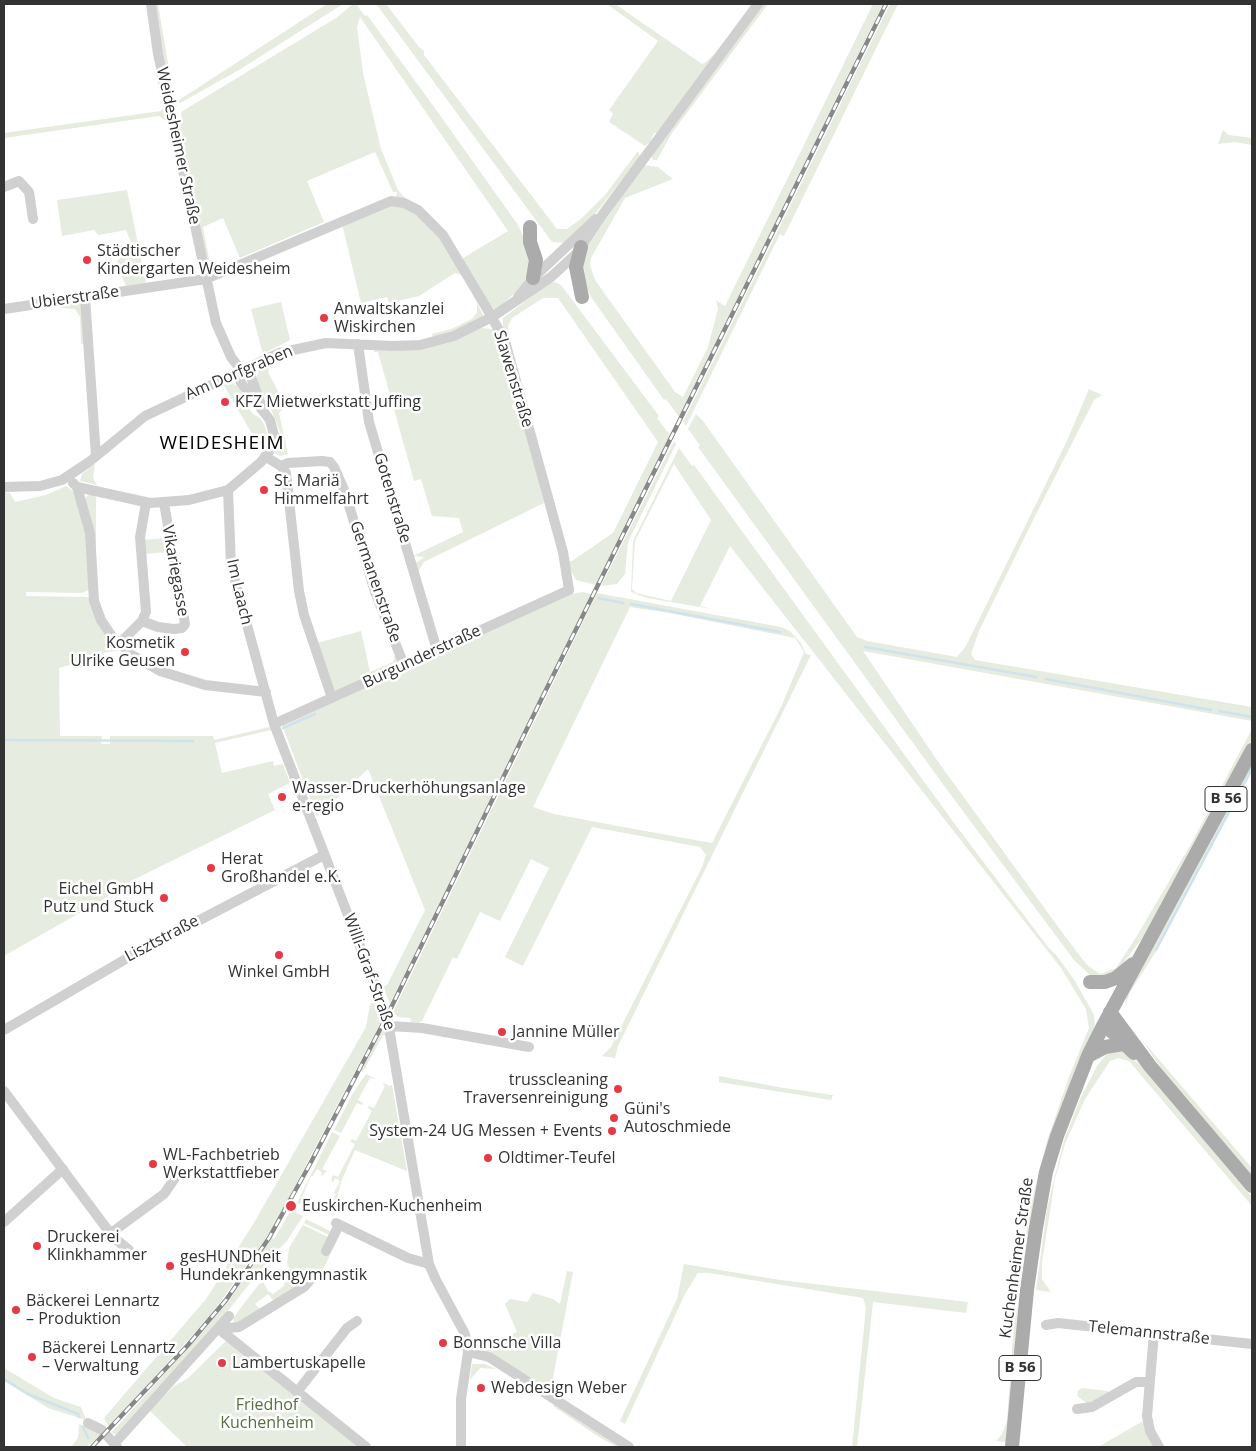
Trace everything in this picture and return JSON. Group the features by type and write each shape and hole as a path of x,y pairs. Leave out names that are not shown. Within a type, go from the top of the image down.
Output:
{"main road":[{"path":"530,227 530,242 536,260 533,278"},
{"path":"581,247 576,267 582,297"},
{"name":"B 56","path":"1107,1018 1252,750"},
{"name":"B 56","path":"1090,982 1105,982 1116,978 1138,961"},
{"path":"1119,996 1124,1037"},
{"path":"1107,1018 1252,1186"},
{"name":"Kuchenheimer Straße","path":"1012,1447 1027,1290 1046,1172 1066,1110 1088,1056 1107,1018"},
{"path":"1088,1056 1124,1037"}],"street":[{"name":"Weidesheimer Straße","path":"77,487 146,503 189,500 228,490 266,457 273,446 275,435 270,420 261,406 241,383 239,377 241,370 219,330 206,279 158,54 151,4"},
{"name":"Am Dorfgraben","path":"67,477 145,416 267,357 302,346 326,343 393,346 428,343 463,333 492,317 552,277 581,247 603,214 758,4"},
{"path":"4,187 19,181 29,192 33,219"},
{"name":"Ubierstraße","path":"4,309 206,279 381,204 399,202"},
{"name":"Slawenstraße","path":"399,202 418,210 438,230 492,317 504,341 563,552 569,590"},
{"name":"Am Dorfgraben","path":"515,300 533,278 603,214"},
{"path":"85,296 96,456"},
{"name":"Gotenstraße","path":"358,344 369,422 437,650"},
{"path":"266,457 281,466 287,478 288,505 299,590 332,698"},
{"name":"Germanenstraße","path":"281,466 288,463 322,461 330,462 334,466 345,492 375,592 404,665"},
{"path":"4,487 40,486 67,477 77,487 90,533 93,593 96,608 104,626 120,644 144,663 180,678 218,687 266,692"},
{"name":"Im Laach","path":"228,490 231,566 266,692"},
{"path":"120,644 142,621 146,612 140,532 146,503"},
{"name":"Vikariegasse","path":"142,621 158,627 174,629 182,628 185,624 164,503"},
{"name":"Burgunderstraße","path":"274,724 569,590"},
{"name":"Willi-Graf-Straße","path":"266,692 274,724 390,1026 430,1264 440,1289 463,1329 468,1352 461,1399 461,1447"},
{"name":"Lisztstraße","path":"4,1030 131,956 324,855"},
{"path":"390,1026 422,1028 529,1047"},
{"path":"4,1090 111,1233 129,1250"},
{"path":"4,1222 63,1169"},
{"path":"111,1233 164,1194 175,1178"},
{"path":"326,1250 338,1224 408,1258 430,1264"},
{"path":"220,1329 239,1327 304,1287 315,1274"},
{"path":"88,1423 102,1430 116,1446 230,1316"},
{"path":"297,1392 347,1328 357,1321"},
{"name":"Telemannstraße","path":"1046,1325 1058,1323 1252,1344"},
{"path":"220,1329 366,1447"},
{"path":"1154,1333 1148,1424 1159,1447"},
{"path":"468,1352 489,1357 629,1447"},
{"path":"1078,1409 1092,1407 1136,1382 1150,1382"}],"green space":[{"path":"154,4 158,4 174,97 179,100 327,4 343,4 239,70 180,103 170,95"},
{"path":"353,4 356,4 365,16 367,15 518,225 530,251 530,273 516,292 497,309 492,309 460,260 508,231 360,17 357,27 363,73 381,149 398,190 407,200 396,197 397,192 393,192 375,152 307,181 324,222 240,258 223,218 203,227 210,264 215,266 216,273 209,272 178,123 182,120 181,112 336,18"},
{"path":"386,4 424,51 424,55 557,229 567,229 582,218 605,195 638,151 640,157 591,219 564,243 552,242 377,5"},
{"path":"607,4 615,4 702,64 716,52 753,4 657,133 654,133 650,142 645,146 609,122 613,114 609,110 658,41"},
{"path":"762,4 768,4 672,133 657,160 653,160 651,155"},
{"path":"873,4 883,4 679,417 666,399 664,400 591,297 582,277 582,253 644,165 658,167 673,179 625,198 591,258 590,265 595,280 675,392 683,397 708,347 718,309 716,300 725,306"},
{"path":"890,4 898,4 784,236 780,234 686,426 683,422"},
{"path":"156,75 159,75 166,110 164,111 168,117 182,179 180,181 167,122 159,116 4,138 4,133 161,111 163,108"},
{"path":"1223,130 1229,135 1252,138 1252,145 1234,142 1218,144"},
{"path":"127,190 146,283 126,286 117,262 131,242 126,230 93,236 98,235 94,230 62,236 57,200"},
{"path":"384,205 403,205 432,225 463,275 455,273 419,296 389,303 387,297 361,303 342,224"},
{"path":"555,282 561,285 659,416 657,418 670,435 596,585 576,580 568,561 572,561 613,533 658,442 558,298 543,298 512,318 508,326 513,357 503,330 503,318 549,283"},
{"path":"469,287 484,317 470,326 433,338 432,334 451,329 472,319 477,312 477,304"},
{"path":"80,302 83,306 85,343 81,344 80,317 75,309 61,308 61,304"},
{"path":"281,302 290,340 263,354 251,309"},
{"path":"481,328 492,329 499,334 518,397 512,406 513,409 522,413 544,503 424,562 418,572 416,563 424,557 413,556 463,532 459,518 432,516 421,479 414,481 378,352 374,352 374,349 459,339"},
{"path":"271,362 268,372 280,395 284,408 279,413 288,454 280,456 275,453 280,432 271,409 274,405 268,396 266,397 261,391 256,379 260,368"},
{"path":"231,382 238,387 249,402 247,406 253,414 260,418 264,424 268,437 265,445 251,432 223,384"},
{"path":"1089,389 1102,395 1094,400 1035,516 979,631 971,654 975,660 1252,707 1252,721 863,651 939,763 1067,939 1087,965 1100,974 1116,968 1135,939 1191,844 1252,729 1252,739 1144,936 1114,975 1092,977 1074,960 945,787 698,447 700,445 688,429 696,414 703,421 857,637 867,641 957,657 966,646 1066,443"},
{"path":"674,441 676,444 628,542 625,574 617,584 601,586"},
{"path":"679,448 692,466 694,465 957,827 1048,947 1057,956 1075,981 1094,1015 1095,1024 1093,1032 1064,1099 1049,1145 1020,1298 1028,1215 1047,1141 1069,1077 1089,1028 1086,1009 1061,968 730,546 700,606 712,609 647,598 631,592 633,541","holes":["674,464 711,520 671,601 636,593 632,589 635,541"]},
{"path":"95,464 93,478 97,485 80,481 82,474"},
{"path":"66,486 73,491 86,530 89,590 82,593 26,592 26,596 89,597 122,650 95,654 83,661 59,668 60,736 102,736 101,744 110,744 110,736 213,736 214,740 270,727 271,730 215,743 222,773 273,761 274,766 283,764 290,783 268,794 275,810 133,880 111,895 4,956 4,492 10,493 15,502 46,495"},
{"path":"90,494 96,495 96,552 85,498"},
{"path":"166,538 169,552 144,554 143,540"},
{"path":"583,592 591,594 390,1004 383,987 387,985 425,910 368,769 317,817 282,725 569,594"},
{"path":"597,593 781,627 790,631 801,643 806,654 811,655 618,1046 615,1058 602,1056 611,1047 702,867 706,855 700,847 592,827 523,966 505,957 549,868 531,859 500,921 480,912 457,959 453,957 422,1021 418,1023 411,1022 410,1018 398,1017 393,1012","holes":["630,607 795,638 804,652 781,707 712,843 554,814 533,807"]},
{"path":"361,631 370,672 393,662 395,655 400,662 348,688 333,691 317,643"},
{"path":"1252,760 1252,772 1155,953 1129,994 1124,1011 1127,994"},
{"path":"376,1002 382,1020 273,1228 210,1316 109,1427 104,1418 206,1299 255,1221 366,1027 370,1004"},
{"path":"384,1027 385,1035 383,1035 363,1072 361,1071"},
{"path":"1142,1040 1252,1168 1252,1176 1165,1074"},
{"path":"1119,1049 1142,1066 1252,1197 1252,1206 1129,1061 1118,1058 1110,1061 1085,1099 1065,1144 1055,1179 1042,1263 1042,1279 1051,1292 1036,1290 1047,1208 1064,1140 1081,1097 1097,1066 1110,1050"},
{"path":"366,1074 376,1079 370,1078 358,1100 363,1103 362,1105 357,1103 341,1133 334,1130 353,1093"},
{"path":"719,1076 833,1095 831,1100 719,1082"},
{"path":"382,1082 389,1086 392,1085 407,1171 355,1150 341,1182 333,1214 325,1209 327,1207 331,1209 334,1204 333,1200 336,1194 334,1193 340,1181 335,1178 333,1183 331,1179 333,1175 338,1177 355,1144 350,1141 352,1139 356,1141 372,1111 368,1108 369,1106 374,1108 385,1086"},
{"path":"332,1132 340,1136 322,1169 327,1171 321,1177 322,1172 317,1169 313,1176 311,1176 301,1200 303,1202 296,1205"},
{"path":"291,1210 303,1216 287,1241 271,1257 215,1327 114,1434 112,1432 206,1328 232,1296 271,1238 274,1239"},
{"path":"306,1219 330,1231 329,1235 304,1223"},
{"path":"303,1225 328,1237 321,1250 330,1255 320,1276 314,1271 310,1277 274,1301 268,1294 255,1304 261,1310 238,1324 234,1323 233,1318 259,1284 263,1282 268,1291 273,1294 284,1286 285,1277 291,1271 287,1264 289,1248"},
{"path":"684,1264 780,1280 968,1302 966,1313 873,1302 857,1447 852,1447 866,1307 863,1298 709,1273 698,1273 685,1294 625,1424 620,1421 677,1299"},
{"path":"567,1271 573,1272 551,1389 548,1393 503,1361 472,1343 481,1339 488,1345 517,1332 505,1304 510,1299 527,1302 533,1293 553,1299 560,1304"},
{"path":"1015,1308 1018,1309 1008,1447 1005,1447 1005,1442 996,1441 1002,1434 1007,1421"},
{"name":"Friedhof Kuchenheim","path":"227,1340 361,1447 187,1447 149,1410 173,1387 188,1378"},
{"path":"472,1364 485,1364 496,1369 480,1368 470,1380"},
{"path":"4,1368 54,1398 81,1407 86,1420 48,1408 4,1381"},
{"path":"1082,1388 1109,1392 1088,1404 1077,1396 1078,1391"},
{"path":"554,1404 622,1447 617,1447 599,1437 553,1406"},
{"path":"1143,1421 1153,1447 1098,1447"},
{"path":"79,1424 96,1430 101,1436 86,1447 71,1447 78,1438"}],"waterway":[{"path":"598,598 623,603"},
{"path":"631,604 780,632"},
{"path":"865,647 1036,677"},
{"path":"1046,679 1211,710"},
{"path":"1219,711 1252,717"},
{"path":"283,728 315,714"},
{"path":"4,740 193,741"},
{"path":"1156,950 1252,768"},
{"path":"4,1379 28,1394 78,1414 79,1417"},
{"path":"83,1427 88,1438"}],"railway":[{"path":"92,1447 188,1345 226,1300 269,1238 310,1164 387,1016 540,702 886,4"}],"place":[{"name":"Städtischer Kindergarten Weidesheim","path":"87,260"},
{"name":"Anwaltskanzlei Wiskirchen","path":"324,318"},
{"name":"KFZ Mietwerkstatt Juffing","path":"225,402"},
{"name":"St. Mariä Himmelfahrt","path":"264,490"},
{"name":"Kosmetik Ulrike Geusen","path":"185,652"},
{"name":"Wasser-Druckerhöhungsanlage e-regio","path":"282,797"},
{"name":"Herat Großhandel e.K.","path":"211,868"},
{"name":"Eichel GmbH Putz und Stuck","path":"164,898"},
{"name":"Winkel GmbH","path":"279,955"},
{"name":"Jannine Müller","path":"502,1032"},
{"name":"trusscleaning Traversenreinigung","path":"618,1089"},
{"name":"Güni's Autoschmiede","path":"614,1118"},
{"name":"System-24 UG Messen + Events","path":"612,1131"},
{"name":"Oldtimer-Teufel","path":"488,1158"},
{"name":"WL-Fachbetrieb Werkstattfieber","path":"153,1164"},
{"name":"Euskirchen-Kuchenheim","path":"291,1206"},
{"name":"Druckerei Klinkhammer","path":"37,1246"},
{"name":"gesHUNDheit Hundekrankengymnastik","path":"170,1266"},
{"name":"Bäckerei Lennartz – Produktion","path":"16,1310"},
{"name":"Bonnsche Villa","path":"443,1343"},
{"name":"Bäckerei Lennartz – Verwaltung","path":"32,1357"},
{"name":"Lambertuskapelle","path":"222,1363"},
{"name":"Webdesign Weber","path":"481,1388"}],"district":[{"name":"WEIDESHEIM","path":"222,444"}]}
